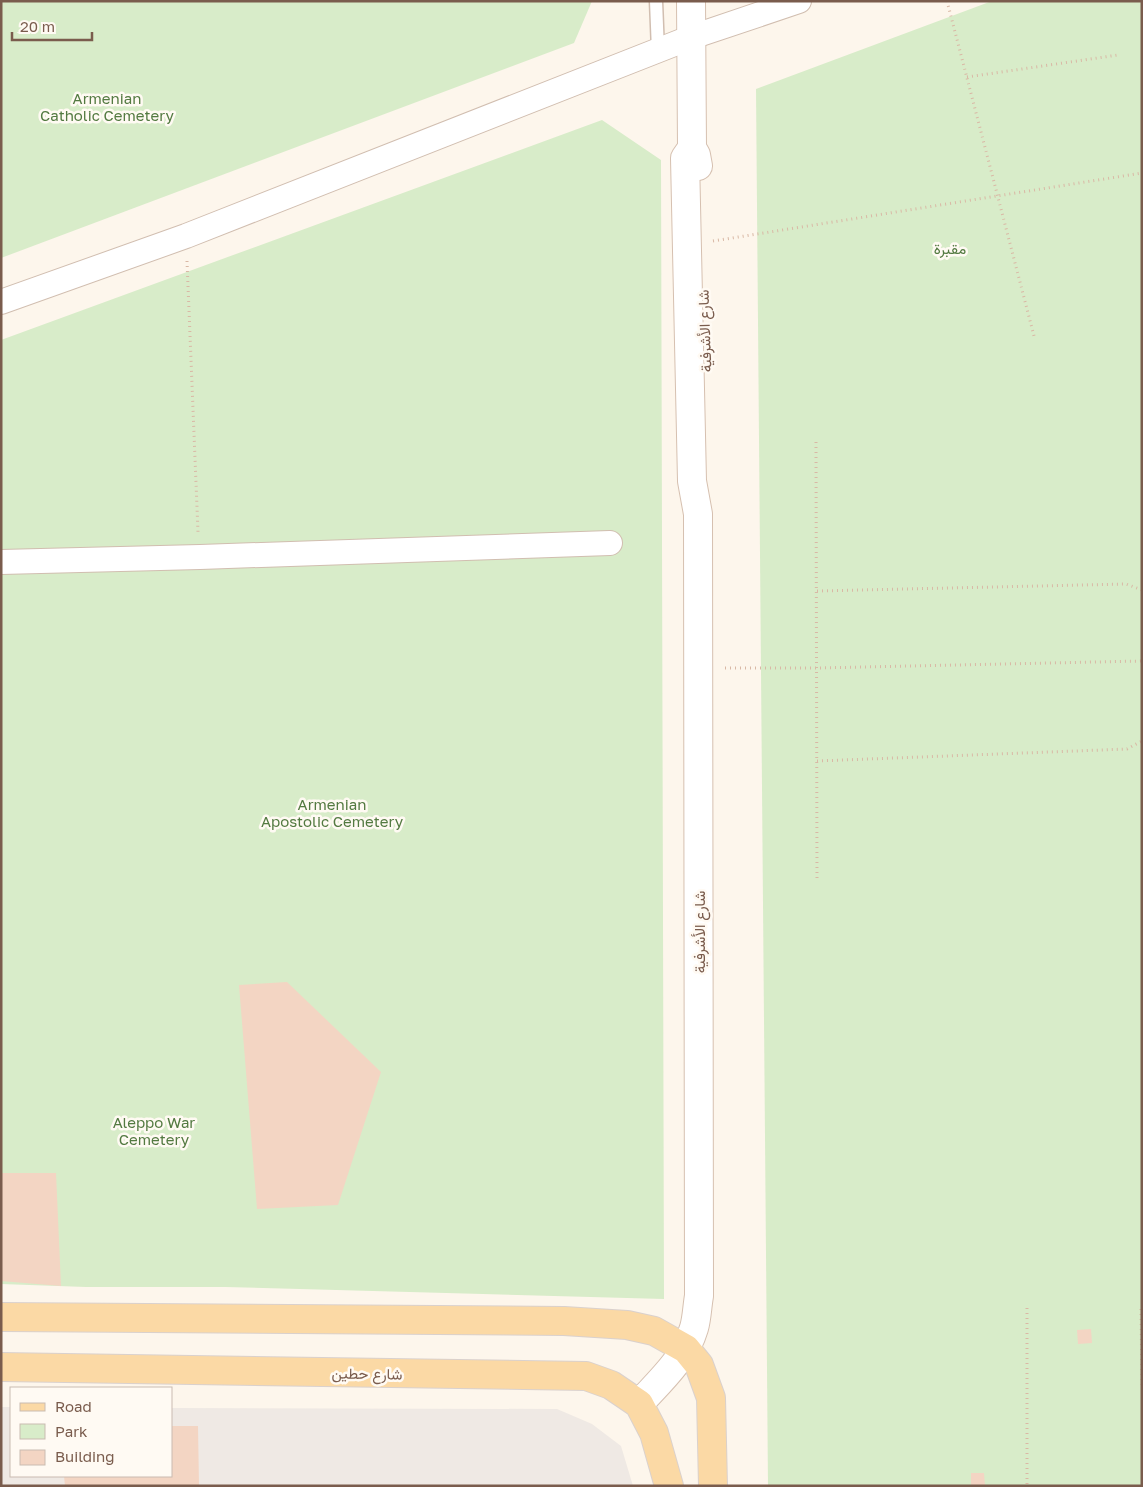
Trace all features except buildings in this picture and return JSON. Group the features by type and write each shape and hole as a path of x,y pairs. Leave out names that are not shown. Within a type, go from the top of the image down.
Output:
{"main road":[{"path":"1,1317 564,1321 627,1325 654,1331 686,1348 700,1365 711,1398 713,1486"},
{"name":"شارع حطين","path":"1,1367 586,1376 611,1385 639,1404 654,1433 669,1486"}],"street":[{"name":"شارع الأشرفية","path":"691,1 692,148 698,160 708,478 708,490 698,514"},
{"path":"1,302 186,236 692,37 799,1"},
{"name":"شارع الأشرفية","path":"639,1404 674,1366 686,1348 694,1327 699,1296 698,514 691,473 685,168 685,158 692,148"},
{"path":"1,562 200,558 610,543"}],"lane":[{"path":"656,1 658,51"}],"path":[{"path":"947,1 1034,336"},
{"path":"967,78 1118,55"},
{"path":"701,243 1142,173"},
{"path":"186,236 200,558"},
{"path":"816,442 817,882"},
{"path":"817,591 1126,584 1142,590"},
{"path":"699,668 817,668 1142,661"},
{"path":"817,761 1128,749 1142,741"},
{"path":"1027,1308 1028,1486"},
{"path":"1140,1310 1142,1388"}],"shaded area":[{"path":"1,1407 10,1407 10,1477 172,1477 172,1408 557,1409 592,1424 621,1446 633,1486 1,1486"}],"green space":[{"name":"Armenian Catholic Cemetery","path":"1,1 592,1 574,43 1,258"},
{"name":"مقبرة","path":"992,1 1142,1 1142,1486 768,1486 756,89"},
{"name":"Armenian Apostolic Cemetery","path":"602,120 661,160 664,1299 225,1287 86,1287 1,1284 1,340"}],"park label":[{"name":"Aleppo War Cemetery","path":"154,1130"}]}
